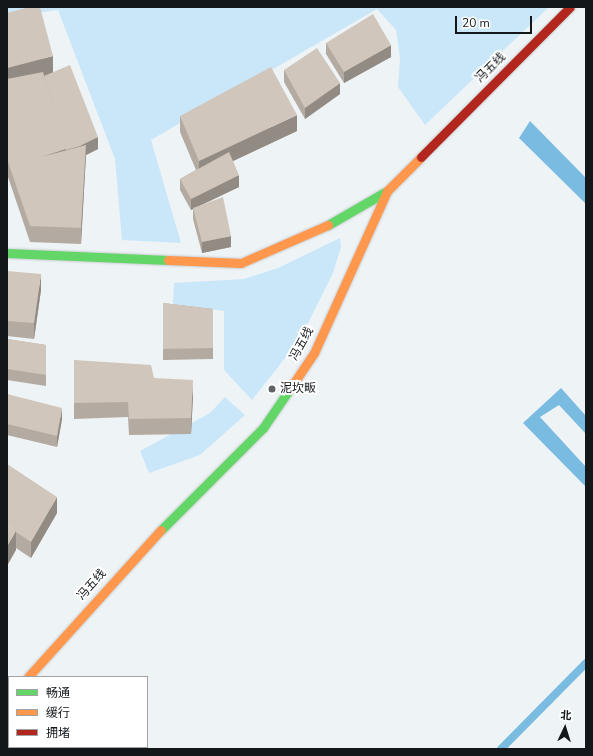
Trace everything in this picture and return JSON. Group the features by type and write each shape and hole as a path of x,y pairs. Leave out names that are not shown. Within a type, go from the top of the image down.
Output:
{"street":[{"name":"冯五线","path":"29,676 125,566 263,428 314,353 387,191 570,7"},
{"path":"7,253 241,263 314,233 387,191"}],"shaded area":[{"path":"7,7 549,7 425,125 398,87 400,58 396,30 377,9 151,140 181,243 122,240 115,159 58,10 7,17"},
{"path":"340,238 341,247 333,273 300,339 252,400 224,370 224,311 173,304 174,283 244,279 278,268"},
{"path":"225,397 245,415 200,455 149,473 140,451 210,413"}],"water":[{"path":"530,121 586,178 586,204 519,138"},
{"path":"561,388 586,416 586,434 559,405 540,417 586,467 586,487 523,423"}],"building":[{"path":"30,7 40,7 53,56 7,68 7,13"},
{"path":"373,14 391,45 344,72 326,43"},
{"path":"317,48 340,83 305,108 284,70"},
{"path":"70,65 98,137 80,146 66,150 44,76"},
{"path":"271,67 297,115 199,161 180,116"},
{"path":"43,72 66,149 41,157 86,145 81,228 30,226 7,159 7,79"},
{"path":"229,152 239,175 191,199 180,179"},
{"path":"223,197 231,236 202,242 193,208"},
{"path":"7,271 41,274 34,323 7,321"},
{"path":"163,303 213,309 213,348 163,349"},
{"path":"7,339 46,345 46,375 7,369"},
{"path":"74,360 151,365 154,378 193,380 191,418 129,419 128,402 74,403"},
{"path":"7,394 62,408 57,436 7,424"},
{"path":"7,464 57,497 31,542 7,525"},
{"path":"7,525 16,531 7,546"}],"waterway":[{"path":"501,749 586,663"}],"traffic: fast":[{"path":"328,225 387,191"},
{"path":"7,253 168,260"},
{"path":"161,530 263,428 289,390"}],"traffic: slow":[{"path":"289,390 314,353 387,191 421,157"},
{"path":"168,260 241,263 328,225"},
{"path":"29,676 161,530"}],"traffic: jam":[{"path":"421,157 570,7"}],"place":[{"name":"泥坎畈","path":"272,389"}]}
